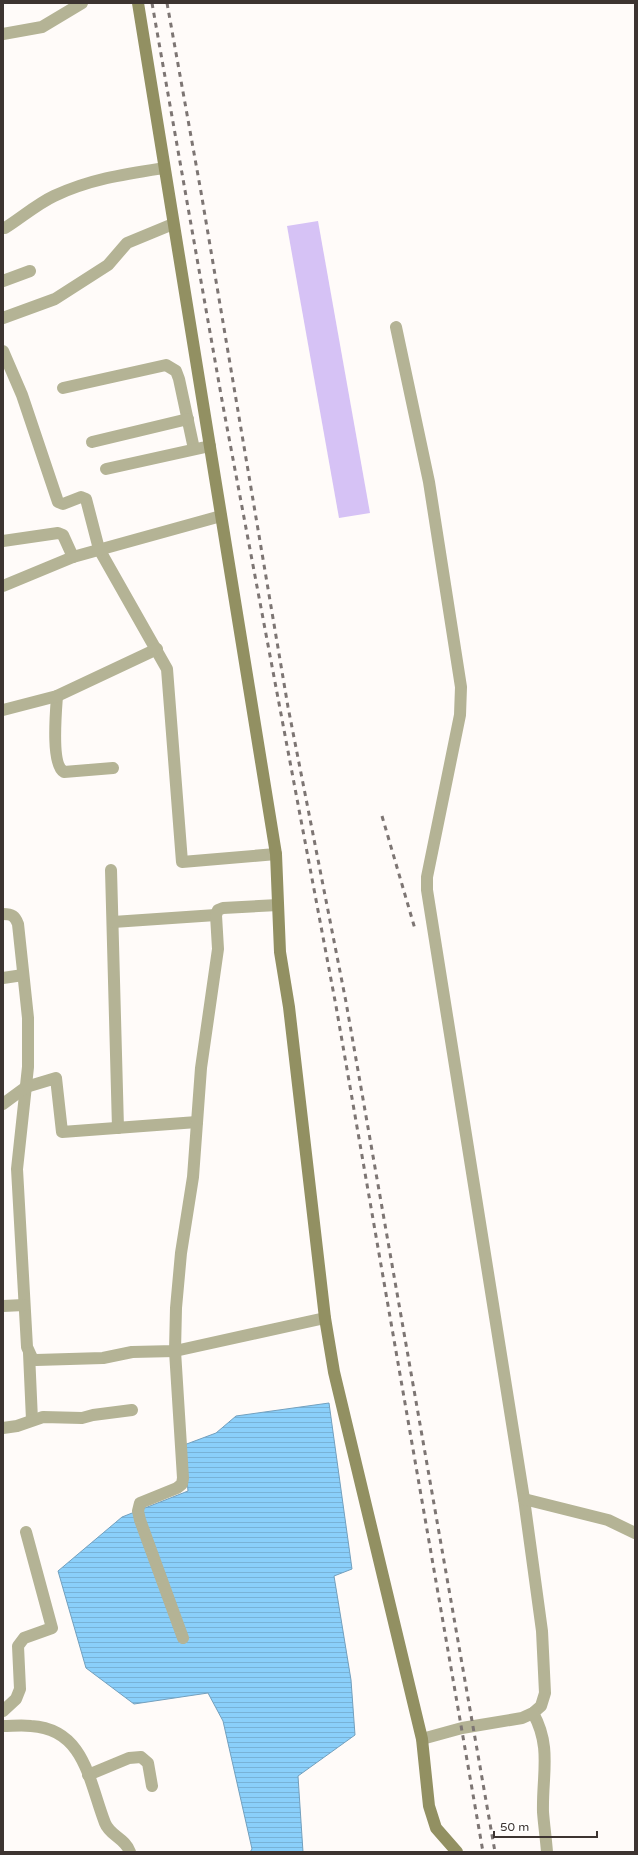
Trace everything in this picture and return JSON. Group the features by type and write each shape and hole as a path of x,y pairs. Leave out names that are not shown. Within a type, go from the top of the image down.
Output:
{"street":[{"path":"3,34 42,27 82,3"},
{"path":"138,3 276,854 280,952 290,1014 325,1318 334,1372 422,1739 429,1806 436,1828 457,1852"},
{"path":"5,228 53,196 74,188 104,178 164,168"},
{"path":"3,318 55,299 108,265 127,243 173,224"},
{"path":"3,281 30,270"},
{"path":"396,327 429,482 461,687 460,715 427,877 427,890 524,1499 542,1631 545,1694 541,1706 533,1713 522,1718 462,1728 422,1739"},
{"path":"3,351 22,396 58,502 62,504 81,497 86,499 99,549 167,669 182,862 276,854"},
{"path":"63,388 166,365 176,371 178,375 194,449"},
{"path":"92,442 188,419"},
{"path":"106,470 210,446"},
{"path":"3,586 73,557 221,516"},
{"path":"3,541 58,532 63,535 73,557"},
{"path":"3,710 57,696 157,649"},
{"path":"57,696 55,730 58,764 60,770 64,772 113,768"},
{"path":"111,870 118,1128"},
{"path":"183,1638 138,1511 140,1503 177,1488 182,1484 183,1478 175,1351 176,1308 181,1253 193,1177 202,1068 218,949 216,915 218,910 223,908 278,905"},
{"path":"3,914 10,914 16,918 18,924 28,1018 28,1067 17,1169 27,1347 32,1358 36,1360 103,1358 132,1352 175,1351 325,1318"},
{"path":"113,922 216,915"},
{"path":"3,978 23,976"},
{"path":"3,1104 26,1088 56,1078 62,1132 197,1122"},
{"path":"3,1306 24,1305"},
{"path":"29,1353 32,1420"},
{"path":"3,1428 17,1426 43,1417 82,1418 93,1415 132,1410"},
{"path":"524,1499 608,1520 635,1533"},
{"path":"3,1711 16,1699 20,1689 18,1646 24,1638 52,1628 26,1532"},
{"path":"533,1713 544,1736 543,1812 547,1852"},
{"path":"3,1726 31,1726 61,1735 71,1742 79,1754 88,1775 108,1831 123,1841 130,1852"},
{"path":"88,1775 129,1758 142,1757 148,1763 152,1786"}],"water":[{"path":"329,1403 352,1569 334,1576 351,1680 355,1735 298,1776 303,1852 250,1852 252,1849 223,1721 208,1693 134,1704 86,1668 58,1571 122,1517 188,1491 184,1445 216,1433 236,1416"}],"building":[{"path":"318,221 370,513 339,518 287,226"}],"railway":[{"path":"152,3 223,406 336,1006 483,1852"},
{"path":"167,3 201,192 288,707 346,1002 495,1852"},
{"path":"382,816 415,929"}]}
